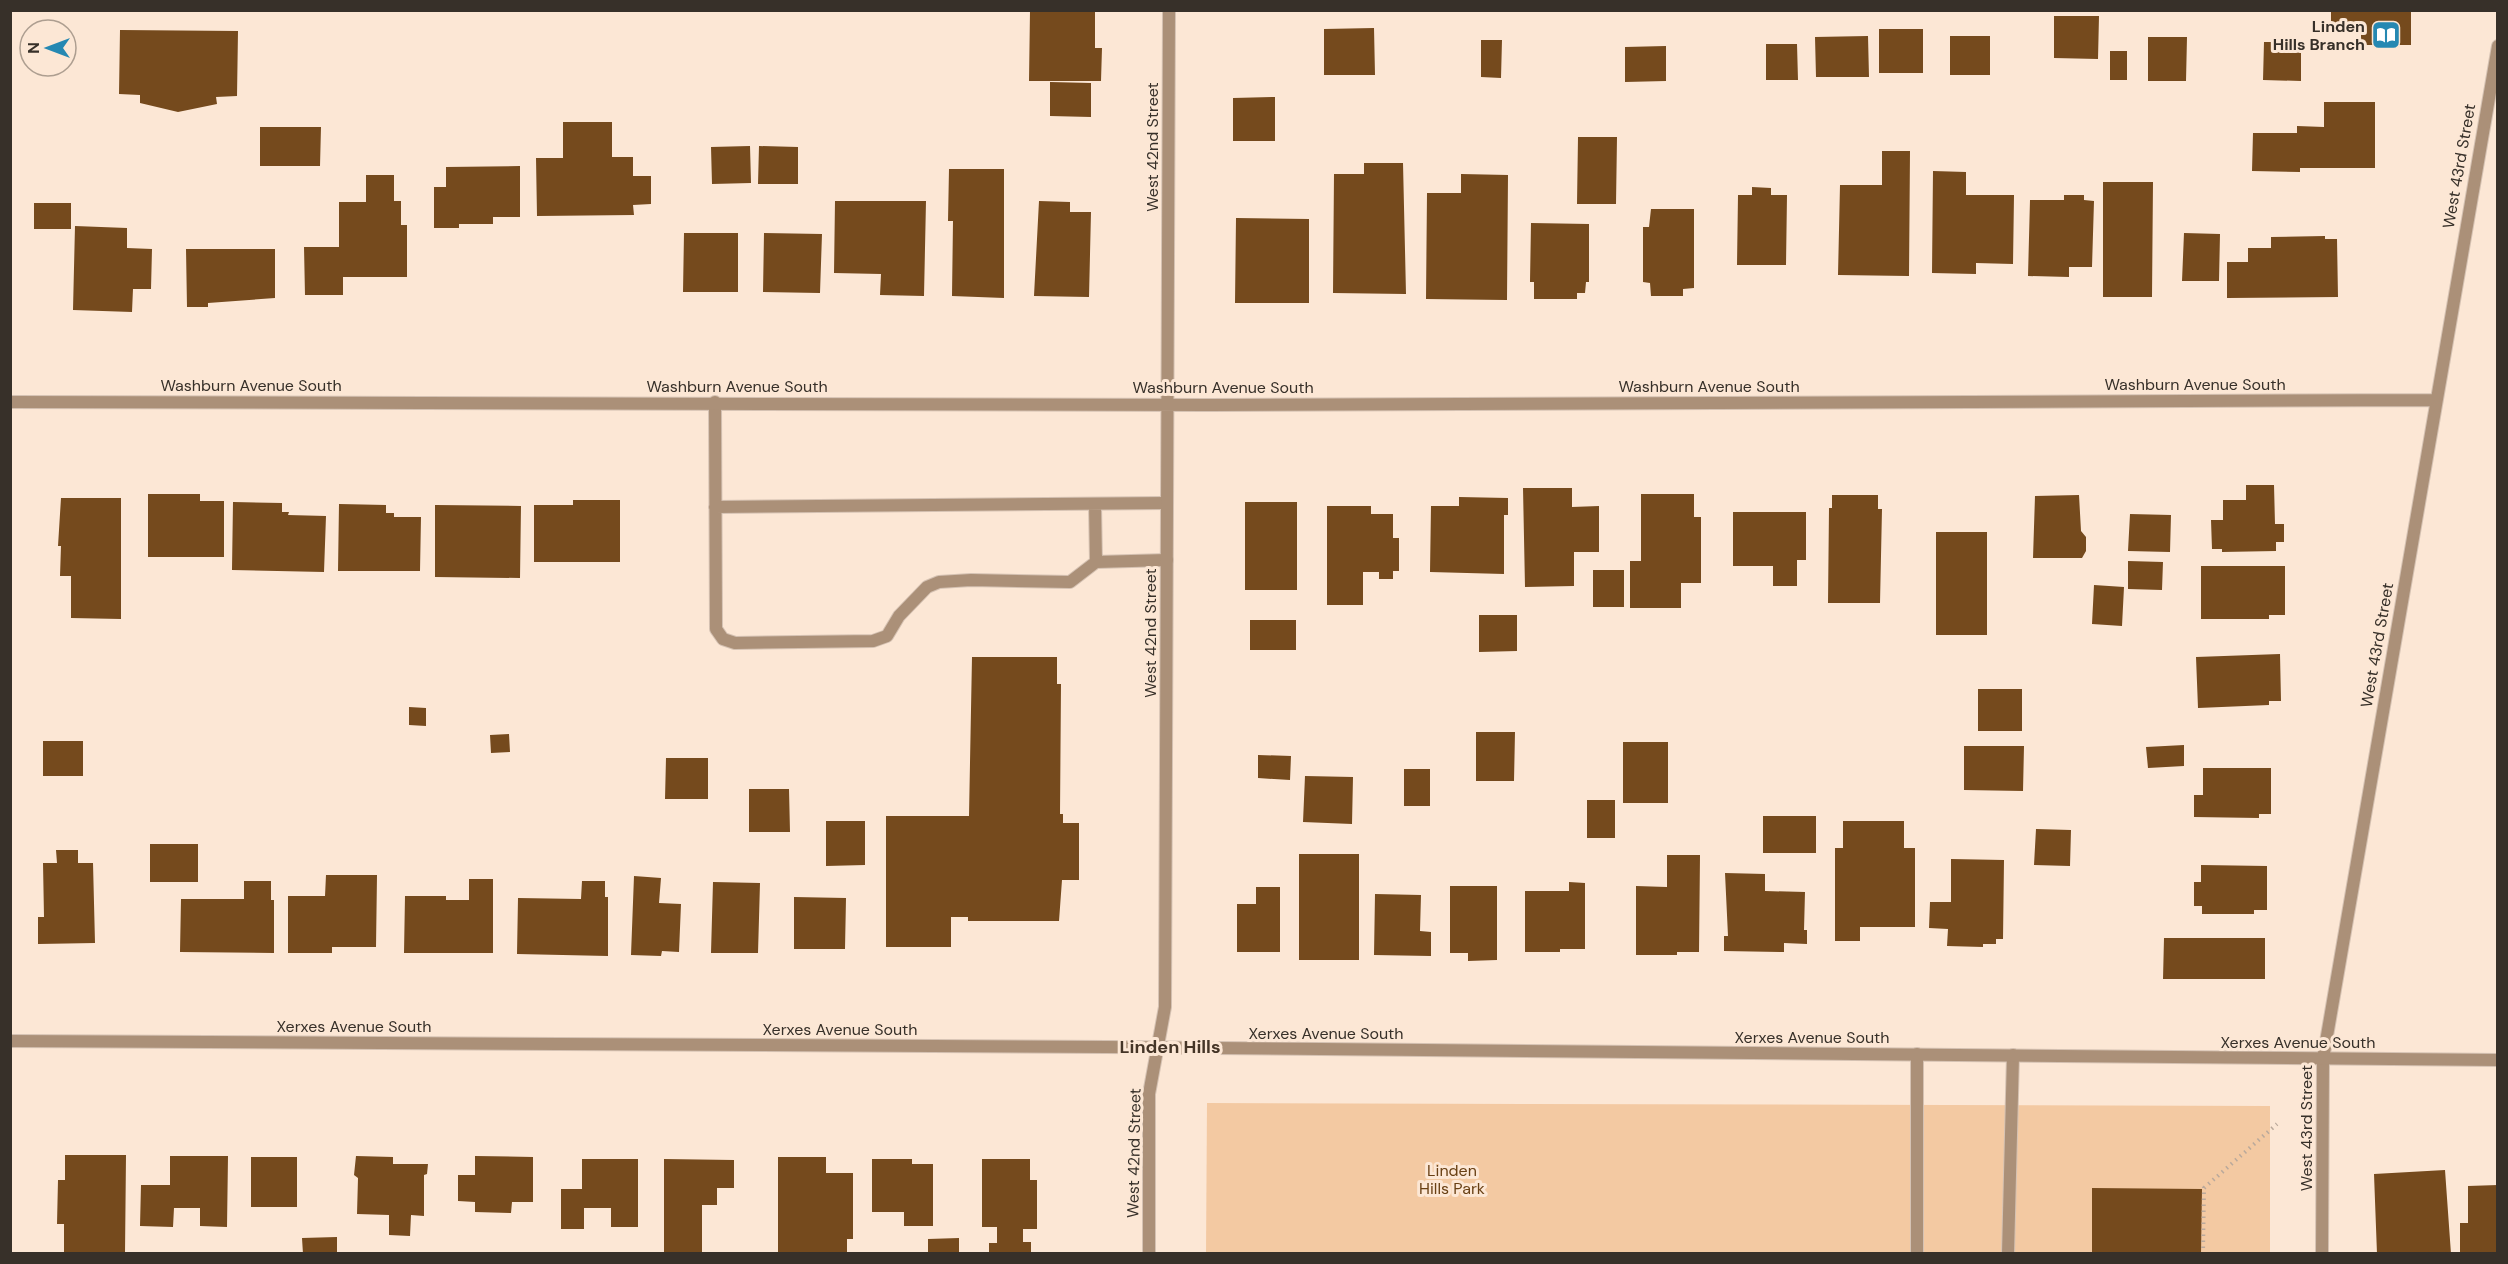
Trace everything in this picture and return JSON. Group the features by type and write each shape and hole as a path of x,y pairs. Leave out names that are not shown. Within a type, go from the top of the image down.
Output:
{"street":[{"name":"West 42nd Street","path":"1149,1254 1149,1094 1165,1007 1169,10"},
{"name":"West 43rd Street","path":"2322,1254 2323,1059 2435,400 2498,46"},
{"name":"Washburn Avenue South","path":"10,402 1168,404 2435,400"},
{"path":"715,402 716,629 723,639 735,643 873,641 887,636 899,616 920,594 927,587 939,582 971,580 1070,582 1096,562 1167,560"},
{"path":"715,507 1167,503"},
{"path":"1095,504 1096,562"},
{"name":"Xerxes Avenue South","path":"10,1041 2498,1060"},
{"path":"1917,1054 1917,1254"},
{"path":"2008,1254 2013,1055"}],"path":[{"path":"2203,1254 2204,1188 2277,1124"}],"green space":[{"name":"Linden Hills Park","path":"1207,1103 2270,1106 2270,1253 1206,1254"}],"building":[{"name":"Linden Hills Branch","path":"2331,10 2411,10 2411,45 2361,45 2361,24 2331,24"},
{"path":"1030,11 1095,11 1095,48 1102,48 1101,81 1029,81"},
{"path":"2054,16 2099,16 2098,59 2054,58"},
{"path":"1374,28 1375,75 1324,75 1324,29"},
{"path":"1879,29 1923,29 1923,73 1879,73"},
{"path":"120,30 238,31 237,96 216,97 217,104 178,112 140,103 140,95 119,94"},
{"path":"1868,36 1869,77 1816,77 1815,37"},
{"path":"1950,36 1990,36 1990,75 1950,75"},
{"path":"2148,37 2187,37 2186,81 2148,81"},
{"path":"1481,40 1502,40 1501,78 1481,77"},
{"path":"2264,42 2301,42 2301,81 2263,80"},
{"path":"1766,44 1797,44 1798,80 1766,80"},
{"path":"1666,46 1666,81 1625,82 1625,47"},
{"path":"2110,51 2127,51 2127,80 2110,80"},
{"path":"1050,82 1091,83 1091,117 1050,116"},
{"path":"1275,97 1275,141 1233,141 1233,98"},
{"path":"2324,102 2375,102 2375,168 2300,168 2300,172 2252,171 2253,133 2297,133 2297,126 2324,127"},
{"path":"563,122 612,122 612,157 633,157 633,176 651,176 651,204 633,205 634,215 537,216 536,158 563,158"},
{"path":"260,127 321,127 320,166 260,166"},
{"path":"1578,137 1617,137 1616,204 1577,204"},
{"path":"750,146 751,183 712,184 711,147"},
{"path":"759,146 798,147 798,184 758,184"},
{"path":"1882,151 1910,151 1909,276 1838,275 1840,185 1882,185"},
{"path":"1364,163 1403,163 1406,294 1333,293 1334,174 1364,174"},
{"path":"520,166 520,217 493,217 493,224 459,224 459,228 434,228 434,187 446,187 446,167"},
{"path":"949,169 1004,169 1004,298 952,296 953,221 948,221"},
{"path":"1933,171 1966,172 1966,195 2014,195 2013,264 1976,263 1976,274 1932,273"},
{"path":"1461,174 1508,175 1507,300 1426,299 1427,193 1461,193"},
{"path":"366,175 394,175 394,201 401,201 401,225 407,225 407,277 343,277 343,295 305,295 304,247 339,247 339,202 366,202"},
{"path":"2103,182 2153,182 2152,297 2103,297"},
{"path":"1752,187 1771,188 1771,195 1787,195 1786,265 1737,265 1738,195 1752,195"},
{"path":"2064,195 2084,195 2084,200 2094,201 2092,267 2069,267 2069,277 2028,276 2030,200 2064,200"},
{"path":"835,201 926,201 924,296 880,295 881,274 834,273"},
{"path":"1039,201 1070,202 1070,212 1091,212 1089,297 1034,296"},
{"path":"34,203 71,203 71,229 34,229"},
{"path":"1651,209 1694,209 1694,288 1683,289 1683,296 1651,296 1650,283 1643,282 1643,227 1649,227"},
{"path":"1236,218 1309,219 1309,303 1235,303"},
{"path":"1531,223 1589,224 1589,282 1586,282 1585,293 1577,293 1577,299 1534,299 1534,282 1530,282"},
{"path":"75,226 127,228 127,248 152,249 151,289 133,289 132,312 73,310"},
{"path":"684,233 738,233 738,292 683,292"},
{"path":"764,233 822,234 820,293 763,292"},
{"path":"2184,233 2220,234 2219,281 2182,281"},
{"path":"2325,236 2325,239 2337,239 2338,297 2227,298 2227,262 2248,262 2248,248 2271,248 2271,237"},
{"path":"186,249 275,249 275,298 208,303 208,307 187,307"},
{"path":"2246,485 2274,485 2275,524 2284,524 2284,542 2276,542 2276,551 2222,552 2222,549 2212,549 2211,520 2223,520 2223,500 2246,500"},
{"path":"1523,488 1572,488 1572,507 1599,506 1599,552 1574,552 1574,586 1525,587"},
{"path":"148,494 200,494 200,501 224,501 224,557 148,557"},
{"path":"1641,494 1694,494 1694,517 1701,517 1701,583 1681,583 1681,608 1630,608 1630,561 1641,561"},
{"path":"1832,495 1878,495 1878,509 1882,509 1880,603 1828,603 1829,508 1832,508"},
{"path":"2079,495 2081,531 2086,537 2086,551 2082,558 2033,558 2035,496"},
{"path":"1459,497 1508,498 1508,515 1504,515 1504,574 1430,572 1431,506 1459,506"},
{"path":"61,498 121,498 121,619 71,618 71,576 60,576 61,546 58,546"},
{"path":"573,500 620,500 620,562 534,562 534,505 573,505"},
{"path":"233,502 282,503 282,512 289,512 288,515 326,516 324,572 232,570"},
{"path":"1245,502 1297,502 1297,590 1245,590"},
{"path":"339,504 386,505 386,513 394,513 394,517 421,517 420,571 338,571"},
{"path":"435,505 521,506 520,578 435,577"},
{"path":"1327,506 1371,506 1371,514 1393,514 1393,538 1399,538 1399,571 1393,571 1393,579 1379,579 1379,572 1363,572 1363,605 1327,605"},
{"path":"1733,512 1806,512 1806,560 1797,560 1797,586 1773,586 1773,566 1733,566"},
{"path":"2130,514 2171,515 2170,552 2128,551"},
{"path":"1936,532 1987,532 1987,635 1936,635"},
{"path":"2128,561 2163,562 2162,590 2128,589"},
{"path":"2201,566 2285,566 2285,615 2269,615 2269,619 2201,619"},
{"path":"1593,570 1624,570 1624,607 1593,607"},
{"path":"2094,585 2124,587 2122,626 2092,624"},
{"path":"1479,615 1517,615 1517,651 1479,652"},
{"path":"1250,620 1296,620 1296,650 1250,650"},
{"path":"2280,654 2281,701 2269,701 2269,705 2198,708 2196,657"},
{"path":"972,657 1057,657 1057,684 1061,684 1060,814 1063,814 1063,823 1079,823 1079,880 1062,880 1059,921 968,921 968,917 951,917 951,947 886,947 886,816 969,816"},
{"path":"1978,689 2022,689 2022,731 1978,731"},
{"path":"409,707 426,708 426,726 409,725"},
{"path":"1476,732 1515,732 1514,781 1476,781"},
{"path":"509,734 510,752 491,753 490,735"},
{"path":"43,741 83,741 83,776 43,776"},
{"path":"1623,742 1668,742 1668,803 1623,803"},
{"path":"2184,745 2184,766 2148,768 2146,747"},
{"path":"1964,746 2024,746 2023,791 1964,790"},
{"path":"1258,755 1291,756 1290,780 1258,778"},
{"path":"666,758 708,758 708,799 665,799"},
{"path":"2203,768 2271,768 2271,814 2259,814 2259,818 2194,817 2194,795 2203,795"},
{"path":"1404,769 1430,769 1430,806 1404,806"},
{"path":"1305,776 1353,777 1352,824 1303,822"},
{"path":"749,789 789,789 790,832 749,832"},
{"path":"1587,800 1615,800 1615,838 1587,838"},
{"path":"1763,816 1816,816 1816,853 1763,853"},
{"path":"826,821 865,821 865,865 826,866"},
{"path":"1843,821 1904,821 1904,848 1915,848 1915,927 1860,927 1860,941 1835,941 1835,848 1843,848"},
{"path":"2036,829 2071,830 2070,866 2034,865"},
{"path":"150,844 198,844 198,882 150,882"},
{"path":"56,850 78,850 78,863 93,863 95,943 38,944 38,917 44,917 43,863 57,863"},
{"path":"1299,854 1359,854 1359,960 1299,960"},
{"path":"1667,855 1700,855 1699,952 1677,952 1677,955 1636,955 1636,886 1667,887"},
{"path":"1951,859 2004,860 2003,939 1996,939 1996,944 1983,944 1983,947 1947,946 1948,929 1929,928 1930,902 1951,902"},
{"path":"2201,865 2267,866 2267,910 2254,910 2254,914 2202,914 2202,906 2194,906 2194,882 2201,882"},
{"path":"1725,873 1765,874 1765,891 1805,892 1804,930 1807,930 1807,944 1784,943 1784,952 1724,951 1724,936 1728,936"},
{"path":"326,875 377,875 376,947 332,947 332,953 288,953 288,896 325,896"},
{"path":"634,876 661,878 659,903 681,904 679,952 662,951 661,956 631,955"},
{"path":"469,879 493,879 493,953 404,953 405,896 446,896 446,900 469,900"},
{"path":"244,881 271,881 271,900 274,900 274,953 180,952 181,899 244,899"},
{"path":"582,881 605,881 605,897 608,897 608,956 517,954 518,898 581,899"},
{"path":"713,882 760,883 758,953 711,953"},
{"path":"1569,882 1585,883 1585,949 1525,952 1525,891 1569,891"},
{"path":"1450,886 1497,886 1497,960 1468,961 1468,953 1450,953"},
{"path":"1256,887 1280,887 1280,952 1237,952 1237,904 1256,904"},
{"path":"1375,894 1421,895 1420,931 1431,932 1431,956 1374,955"},
{"path":"794,897 846,898 845,949 794,949"},
{"path":"2164,938 2265,938 2265,979 2163,979"},
{"path":"65,1155 126,1155 125,1253 64,1254 64,1224 57,1224 58,1180 65,1180"},
{"path":"170,1156 228,1156 227,1227 200,1226 200,1208 174,1208 173,1227 140,1226 141,1185 170,1185"},
{"path":"356,1156 393,1157 393,1164 428,1164 427,1174 424,1175 424,1216 411,1215 410,1236 389,1235 389,1215 357,1214 358,1178 354,1175"},
{"path":"475,1156 533,1157 533,1202 512,1202 511,1213 475,1212 475,1202 458,1201 458,1175 475,1175"},
{"path":"251,1157 297,1157 297,1207 251,1207"},
{"path":"778,1157 826,1157 826,1173 853,1173 853,1239 847,1239 847,1254 778,1254"},
{"path":"582,1159 638,1159 638,1227 611,1227 611,1208 584,1208 584,1229 561,1229 561,1189 582,1189"},
{"path":"664,1159 734,1160 734,1188 717,1188 717,1205 702,1205 702,1254 664,1254"},
{"path":"872,1159 912,1159 912,1164 933,1164 933,1226 904,1226 904,1212 872,1212"},
{"path":"982,1159 1030,1159 1030,1180 1037,1180 1037,1229 1023,1229 1023,1242 1031,1242 1031,1254 989,1254 989,1243 997,1243 997,1227 982,1227"},
{"path":"2445,1170 2451,1254 2377,1254 2374,1174"},
{"path":"2498,1185 2498,1254 2460,1254 2460,1223 2468,1223 2468,1186"},
{"path":"2092,1188 2202,1189 2201,1254 2092,1254"},
{"path":"337,1237 337,1254 303,1254 302,1238"},
{"path":"959,1238 959,1254 928,1254 928,1239"}],"place":[{"name":"Linden Hills Branch","path":"2386,35"}],"district":[{"name":"Linden Hills","path":"1170,1047"}]}
